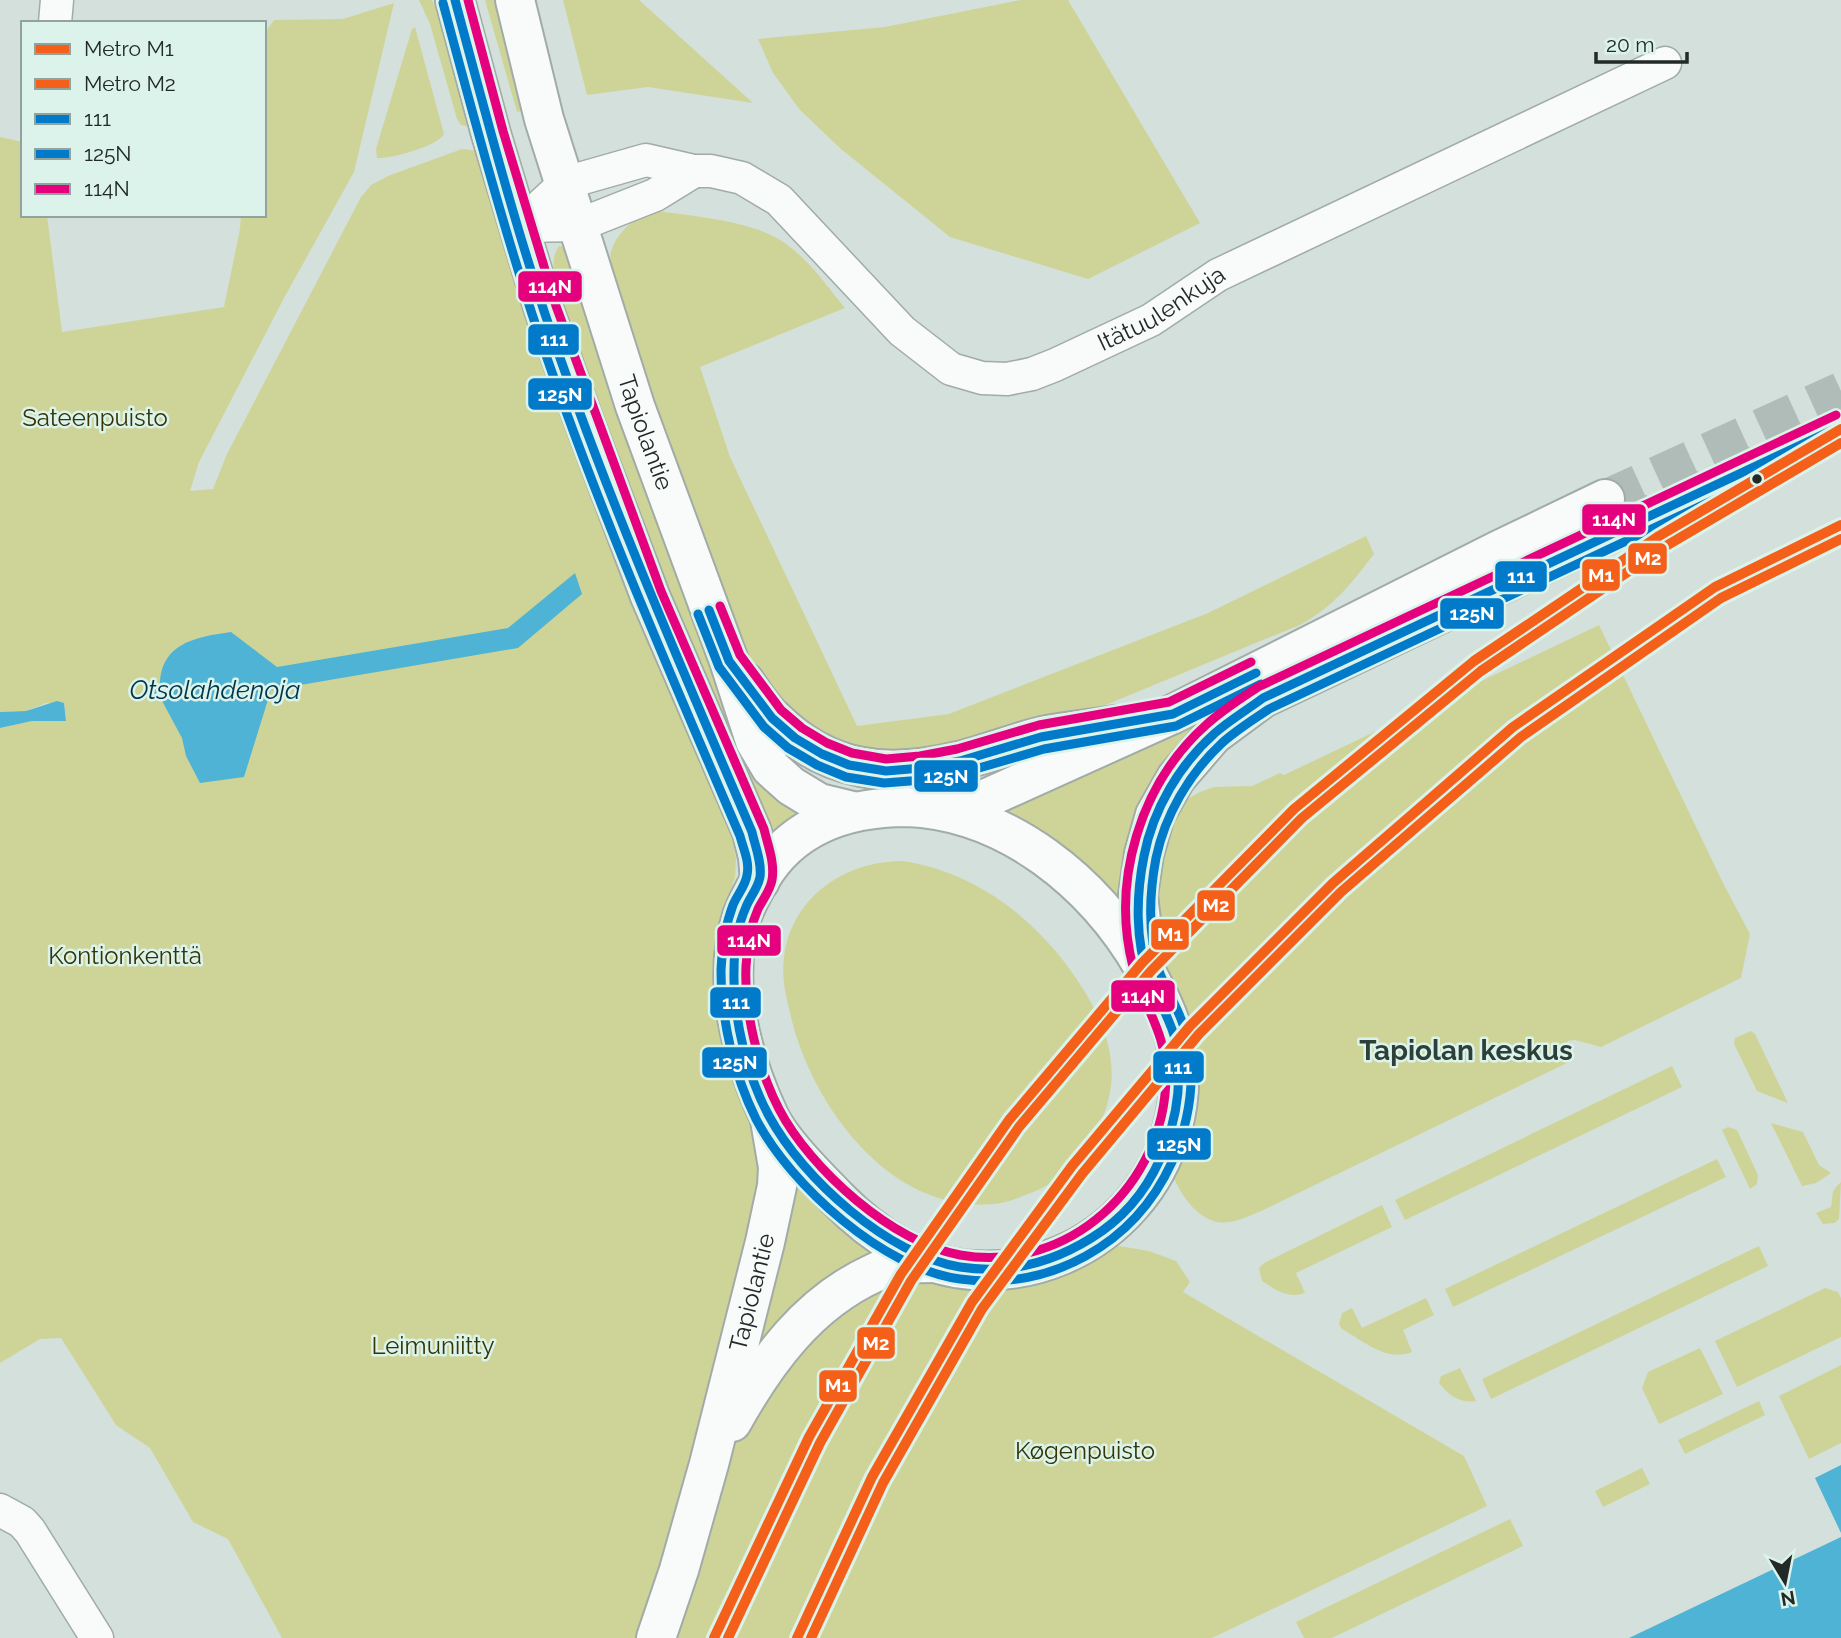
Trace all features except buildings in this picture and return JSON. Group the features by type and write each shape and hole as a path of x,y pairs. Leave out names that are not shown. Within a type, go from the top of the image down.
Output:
{"main road":[{"path":"455,0 491,134 549,323 650,596 752,832 760,881"},
{"name":"Tapiolantie","path":"515,0 544,119 635,406 729,661 755,741 771,768 791,786 819,803 852,811"},
{"path":"936,809 967,817 1021,843 1059,867 1101,907 1122,933 1147,974 1163,1004 1175,1039 1178,1085 1175,1110 1158,1166 1142,1191 1125,1212 1088,1243 1057,1258 1024,1267 972,1270 937,1263 885,1238 848,1209 798,1155 771,1119 747,1056 737,1016 734,955 739,926 747,904 772,861 802,833 824,821 852,811 895,807 936,809 976,803 1173,714 1499,550 1613,514 1263,698 1213,734 1175,778 1151,828 1144,854 1139,895 1147,974"},
{"path":"729,661 772,718 795,738 822,754 849,765 886,771 935,766 1041,737 1173,714"},
{"name":"Tapiolantie","path":"656,1638 679,1570 709,1464 777,1185 778,1167 771,1119"},
{"name":"Tapiolantie","path":"709,1464 752,1385 779,1348 810,1315 874,1273 901,1265 937,1263"}],"street":[{"path":"55,21 57,0"},
{"name":"Itätuulenkuja","path":"519,226 565,183 646,160 742,178 779,200 902,331 951,369 982,378 1007,379 1032,374 1151,320 1218,275 1665,63"},
{"path":"519,226 579,225 655,195 694,171"},
{"path":"0,1510 22,1522 30,1531 97,1638"}],"green space":[{"path":"419,0 432,0 440,16 471,127 461,125 457,119 430,24"},
{"path":"485,0 498,0 528,109 517,112"},
{"path":"563,0 639,0 753,103 648,87 587,95"},
{"path":"1021,0 1068,0 1200,223 1088,279 950,237 841,149 800,110 773,73 758,39 885,27"},
{"name":"Leimuniitty","path":"394,3 354,172 284,298 199,462 190,491 213,489 227,454 361,197 371,185 388,176 462,149 479,151 731,826 736,860 735,877 715,940 713,988 724,1048 748,1107 753,1130 760,1171 759,1204 670,1536 635,1638 282,1638 228,1539 193,1522 150,1448 116,1425 61,1338 40,1339 0,1363 0,728 32,721 66,720 64,703 46,703 26,711 0,712 0,137 21,142 21,217 47,217 62,332 224,307 241,217 266,217 266,31 274,20 343,19"},
{"path":"415,27 444,134 433,143 414,151 377,158 376,149 412,29"},
{"path":"650,210 721,220 773,236 803,258 845,308 700,367 730,457 857,726 949,714 1208,613 1366,536 1374,554 1342,593 1302,624 1108,704 998,741 865,756 801,725 757,676 731,621 610,261 613,245 621,233"},
{"path":"559,246 566,247 805,814 773,838 643,526 556,289 554,261"},
{"path":"1599,625 1750,934 1741,978 1601,1047 1575,1040 1568,1041 1565,1049 1569,1062 1261,1211 1228,1222 1217,1222 1202,1215 1184,1196 1172,1173 1157,966 1155,879 1175,813 1186,800 1214,787 1252,786 1280,773 1284,775"},
{"path":"1237,691 1205,727 1124,907 990,812"},
{"path":"903,861 958,877 1007,905 1029,923 1067,965 1083,989 1107,1041 1112,1077 1104,1114 1095,1133 1084,1151 1054,1181 1010,1201 963,1203 927,1194 895,1176 866,1152 841,1122 820,1090 803,1055 792,1021 783,966 789,936 797,917 824,887 842,876 861,868"},
{"path":"1751,1031 1755,1034 1788,1103 1757,1091 1734,1044 1735,1038"},
{"path":"1672,1066 1682,1087 1405,1220 1395,1200"},
{"path":"1771,1123 1803,1132 1819,1165 1831,1173 1816,1183 1802,1186"},
{"path":"1728,1127 1737,1130 1758,1175 1757,1184 1750,1189 1722,1130"},
{"path":"1717,1159 1726,1177 1453,1307 1445,1289"},
{"path":"792,1175 828,1216 875,1251 745,1375"},
{"path":"1841,1182 1839,1219 1835,1223 1823,1224 1816,1213 1831,1207 1833,1192"},
{"path":"1382,1205 1392,1227 1296,1273 1305,1293 1288,1294 1262,1281 1259,1268 1264,1263"},
{"name":"Køgenpuisto","path":"1119,1246 1149,1251 1176,1261 1190,1282 1183,1292 1464,1456 1487,1506 1212,1638 678,1638 684,1599 710,1517 739,1433 765,1380 875,1282"},
{"path":"1759,1246 1768,1266 1491,1399 1482,1379"},
{"path":"1825,1288 1838,1292 1841,1298 1841,1337 1737,1387 1715,1341"},
{"path":"1426,1298 1434,1315 1403,1330 1412,1352 1384,1353 1342,1329 1339,1324 1342,1313 1352,1308 1362,1328"},
{"path":"1700,1348 1723,1394 1659,1424 1642,1388 1648,1372"},
{"path":"1841,1365 1841,1443 1809,1459 1779,1396"},
{"path":"1460,1368 1476,1401 1455,1398 1439,1383 1441,1376"},
{"path":"1759,1401 1765,1415 1685,1454 1678,1440"},
{"path":"1642,1468 1650,1484 1603,1507 1595,1491"},
{"path":"1510,1519 1523,1546 1332,1638 1304,1638 1296,1622"}],"water":[{"name":"Otsolahdenoja","path":"575,573 582,594 518,648 271,690 244,777 200,783 186,756 182,738 161,699 155,700 153,689 160,688 161,673 166,661 182,645 193,640 231,632 277,667 508,628"},
{"name":"Otsolahdenoja","path":"57,701 64,703 66,721 32,721 0,728 0,712 26,711"},
{"path":"1841,1465 1841,1533 1815,1478"},
{"path":"1841,1537 1841,1638 1629,1638"}],"tunnel":[{"path":"1605,499 1841,391"},
{"path":"1620,528 1841,426"}],"metro line":[{"name":"M1","path":"714,1638 809,1437 901,1274 1009,1120 1142,963 1294,809 1474,661 1659,536 1841,429"},
{"name":"M2","path":"728,1638 820,1443 911,1281 1019,1127 1151,971 1302,818 1481,671 1666,546 1841,443"},
{"name":"M1","path":"797,1638 872,1477 972,1302 1072,1166 1190,1026 1333,883 1513,727 1715,587 1841,525"},
{"name":"M2","path":"811,1638 883,1483 982,1309 1082,1174 1199,1034 1341,892 1521,737 1721,598 1841,539"}],"transit line":[{"name":"111","path":"455,0 520,234 567,377 642,573 752,832 760,877 740,922 735,946 734,989 743,1046 754,1083 784,1140 825,1188 877,1231 933,1260 960,1267 998,1269 1052,1258 1102,1231 1122,1214 1140,1194 1154,1171 1166,1146 1173,1120 1178,1093 1178,1066 1173,1031 1149,979 1141,949 1138,918 1141,871 1148,838 1170,788 1190,759 1215,733 1263,698 1841,426"},
{"name":"114N","path":"468,0 503,131 556,306 661,591 764,829 773,874 751,930 746,959 746,983 754,1039 771,1093 793,1132 832,1178 881,1219 934,1248 960,1255 1000,1257 1038,1250 1073,1235 1104,1213 1129,1185 1149,1153 1161,1116 1166,1077 1165,1061 1159,1033 1133,967 1127,934 1129,868 1136,836 1148,805 1183,749 1206,725 1258,687 1836,415"},
{"name":"125N","path":"443,3 508,237 555,380 630,577 746,855 748,870 728,921 721,970 726,1027 741,1084 756,1119 772,1145 816,1196 871,1242 931,1272 960,1279 993,1281 1026,1277 1057,1269 1086,1256 1112,1239 1136,1217 1156,1191 1172,1162 1186,1118 1191,1065 1183,1025 1155,957 1151,929 1152,886 1160,842 1172,811 1199,768 1221,744 1269,709 1841,440"},
{"name":"114N","path":"720,606 740,655 781,710 802,728 827,743 852,753 886,759 957,749 1039,725 1169,702 1251,662"},
{"name":"111","path":"709,610 729,661 772,718 795,738 822,754 849,765 886,771 960,761 1041,737 1173,714 1256,673"},
{"name":"125N","path":"698,614 719,667 764,727 788,748 817,765 846,777 884,783 962,773 1044,749 1176,726 1261,684"}],"district":[{"name":"Tapiolan keskus","path":"1466,1050"}],"park label":[{"name":"Sateenpuisto","path":"95,418"},
{"name":"Kontionkenttä","path":"125,956"}]}
